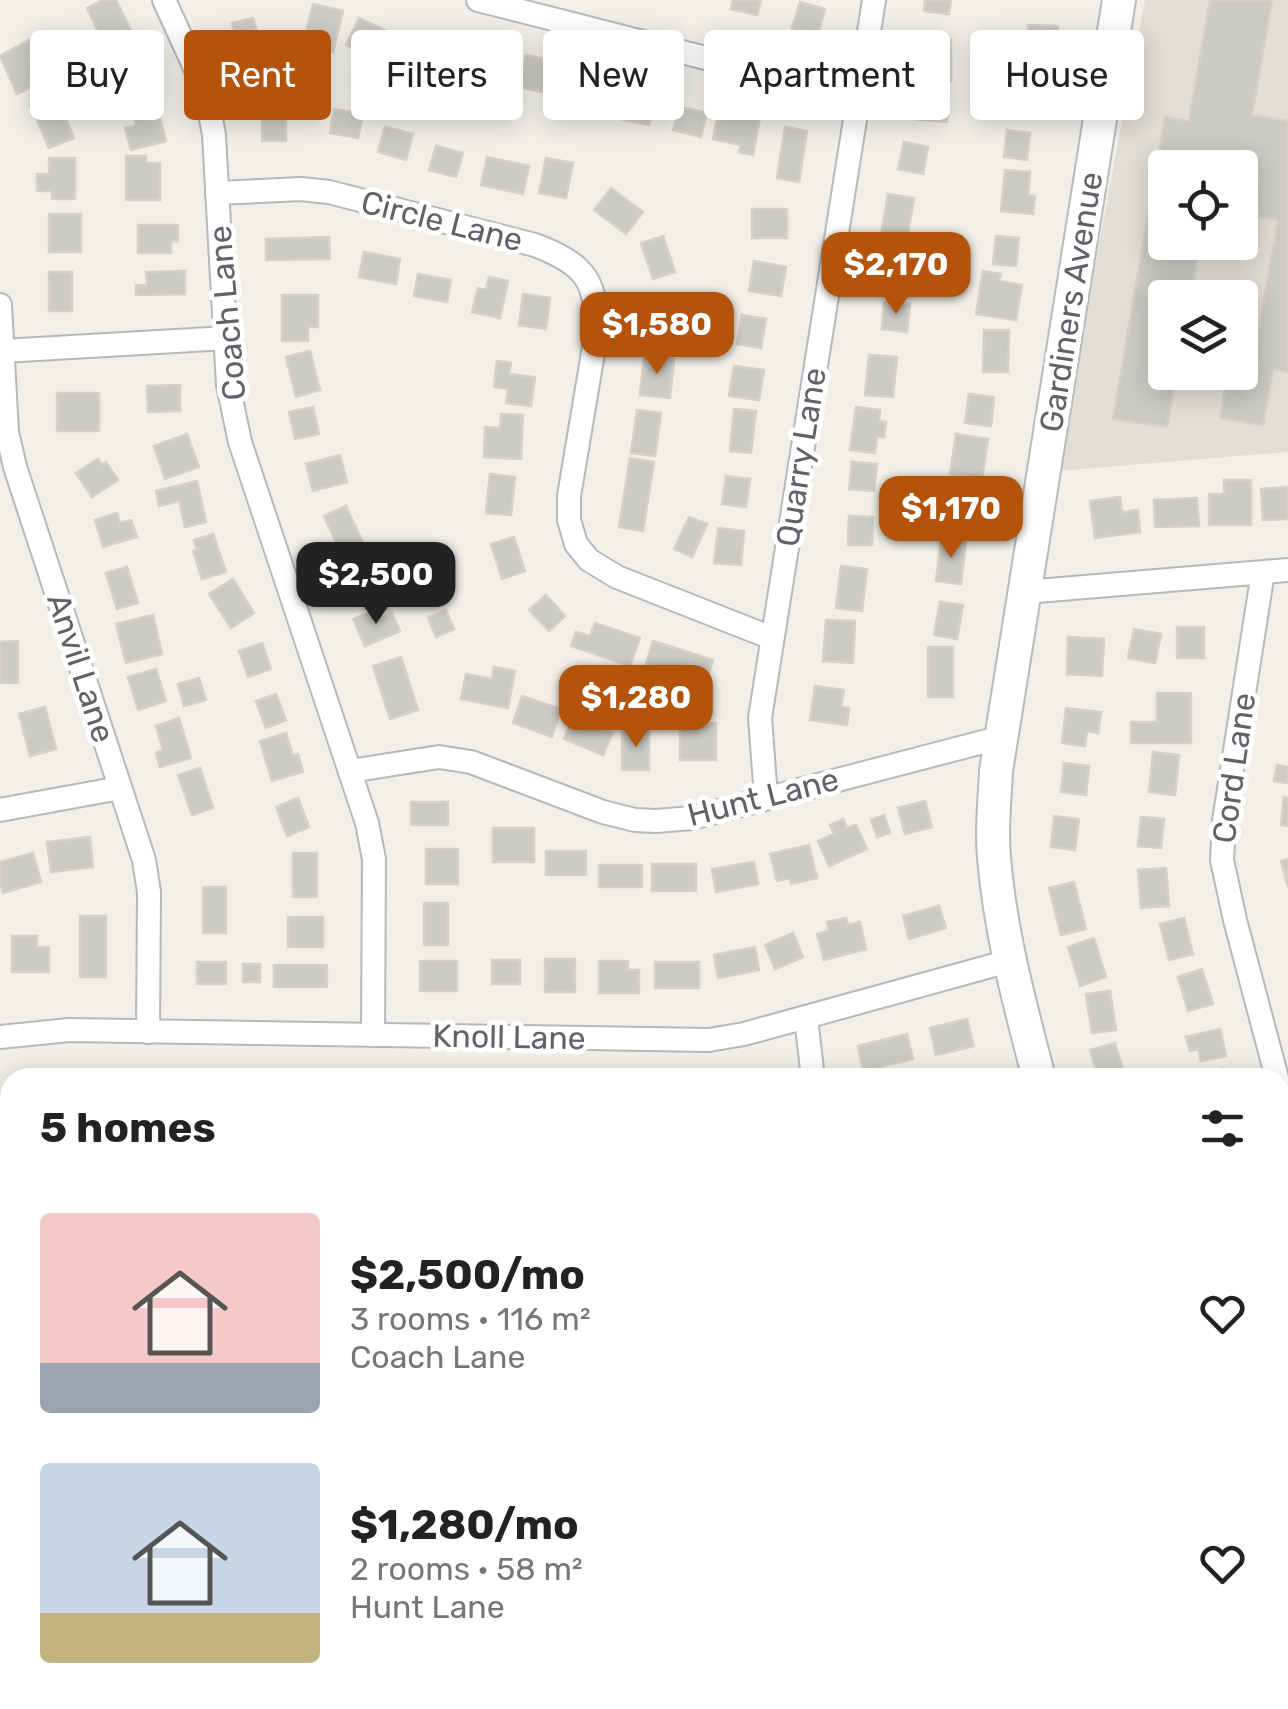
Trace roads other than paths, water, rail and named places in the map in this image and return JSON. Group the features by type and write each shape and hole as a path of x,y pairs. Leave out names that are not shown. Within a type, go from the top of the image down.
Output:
{"main road":[{"name":"Gardiners Avenue","path":"1037,1068 1009,961 993,853 996,772 1118,0"}],"street":[{"path":"478,0 704,58"},
{"name":"Quarry Lane","path":"869,30 874,0"},
{"name":"Coach Lane","path":"170,2 206,92 214,134 228,385 240,442 367,823 374,859 373,1035"},
{"name":"Quarry Lane","path":"766,797 760,718 855,120"},
{"name":"Circle Lane","path":"217,194 300,188 329,192 535,244 577,266 594,292 596,335 569,496 568,520 576,544 589,560 616,577 772,638"},
{"name":"Anvil Lane","path":"0,305 7,432 15,468 144,860 149,892 148,1032"},
{"path":"3,351 227,338"},
{"path":"1025,592 1288,570"},
{"name":"Cord Lane","path":"1263,572 1224,821 1222,860 1275,1068"},
{"name":"Hunt Lane","path":"350,771 438,758 471,762 603,812 656,821 692,818 1002,737"},
{"path":"0,810 120,788"},
{"name":"Knoll Lane","path":"0,1037 69,1030 709,1040 806,1018 1009,961"},
{"path":"806,1018 811,1068"}]}
